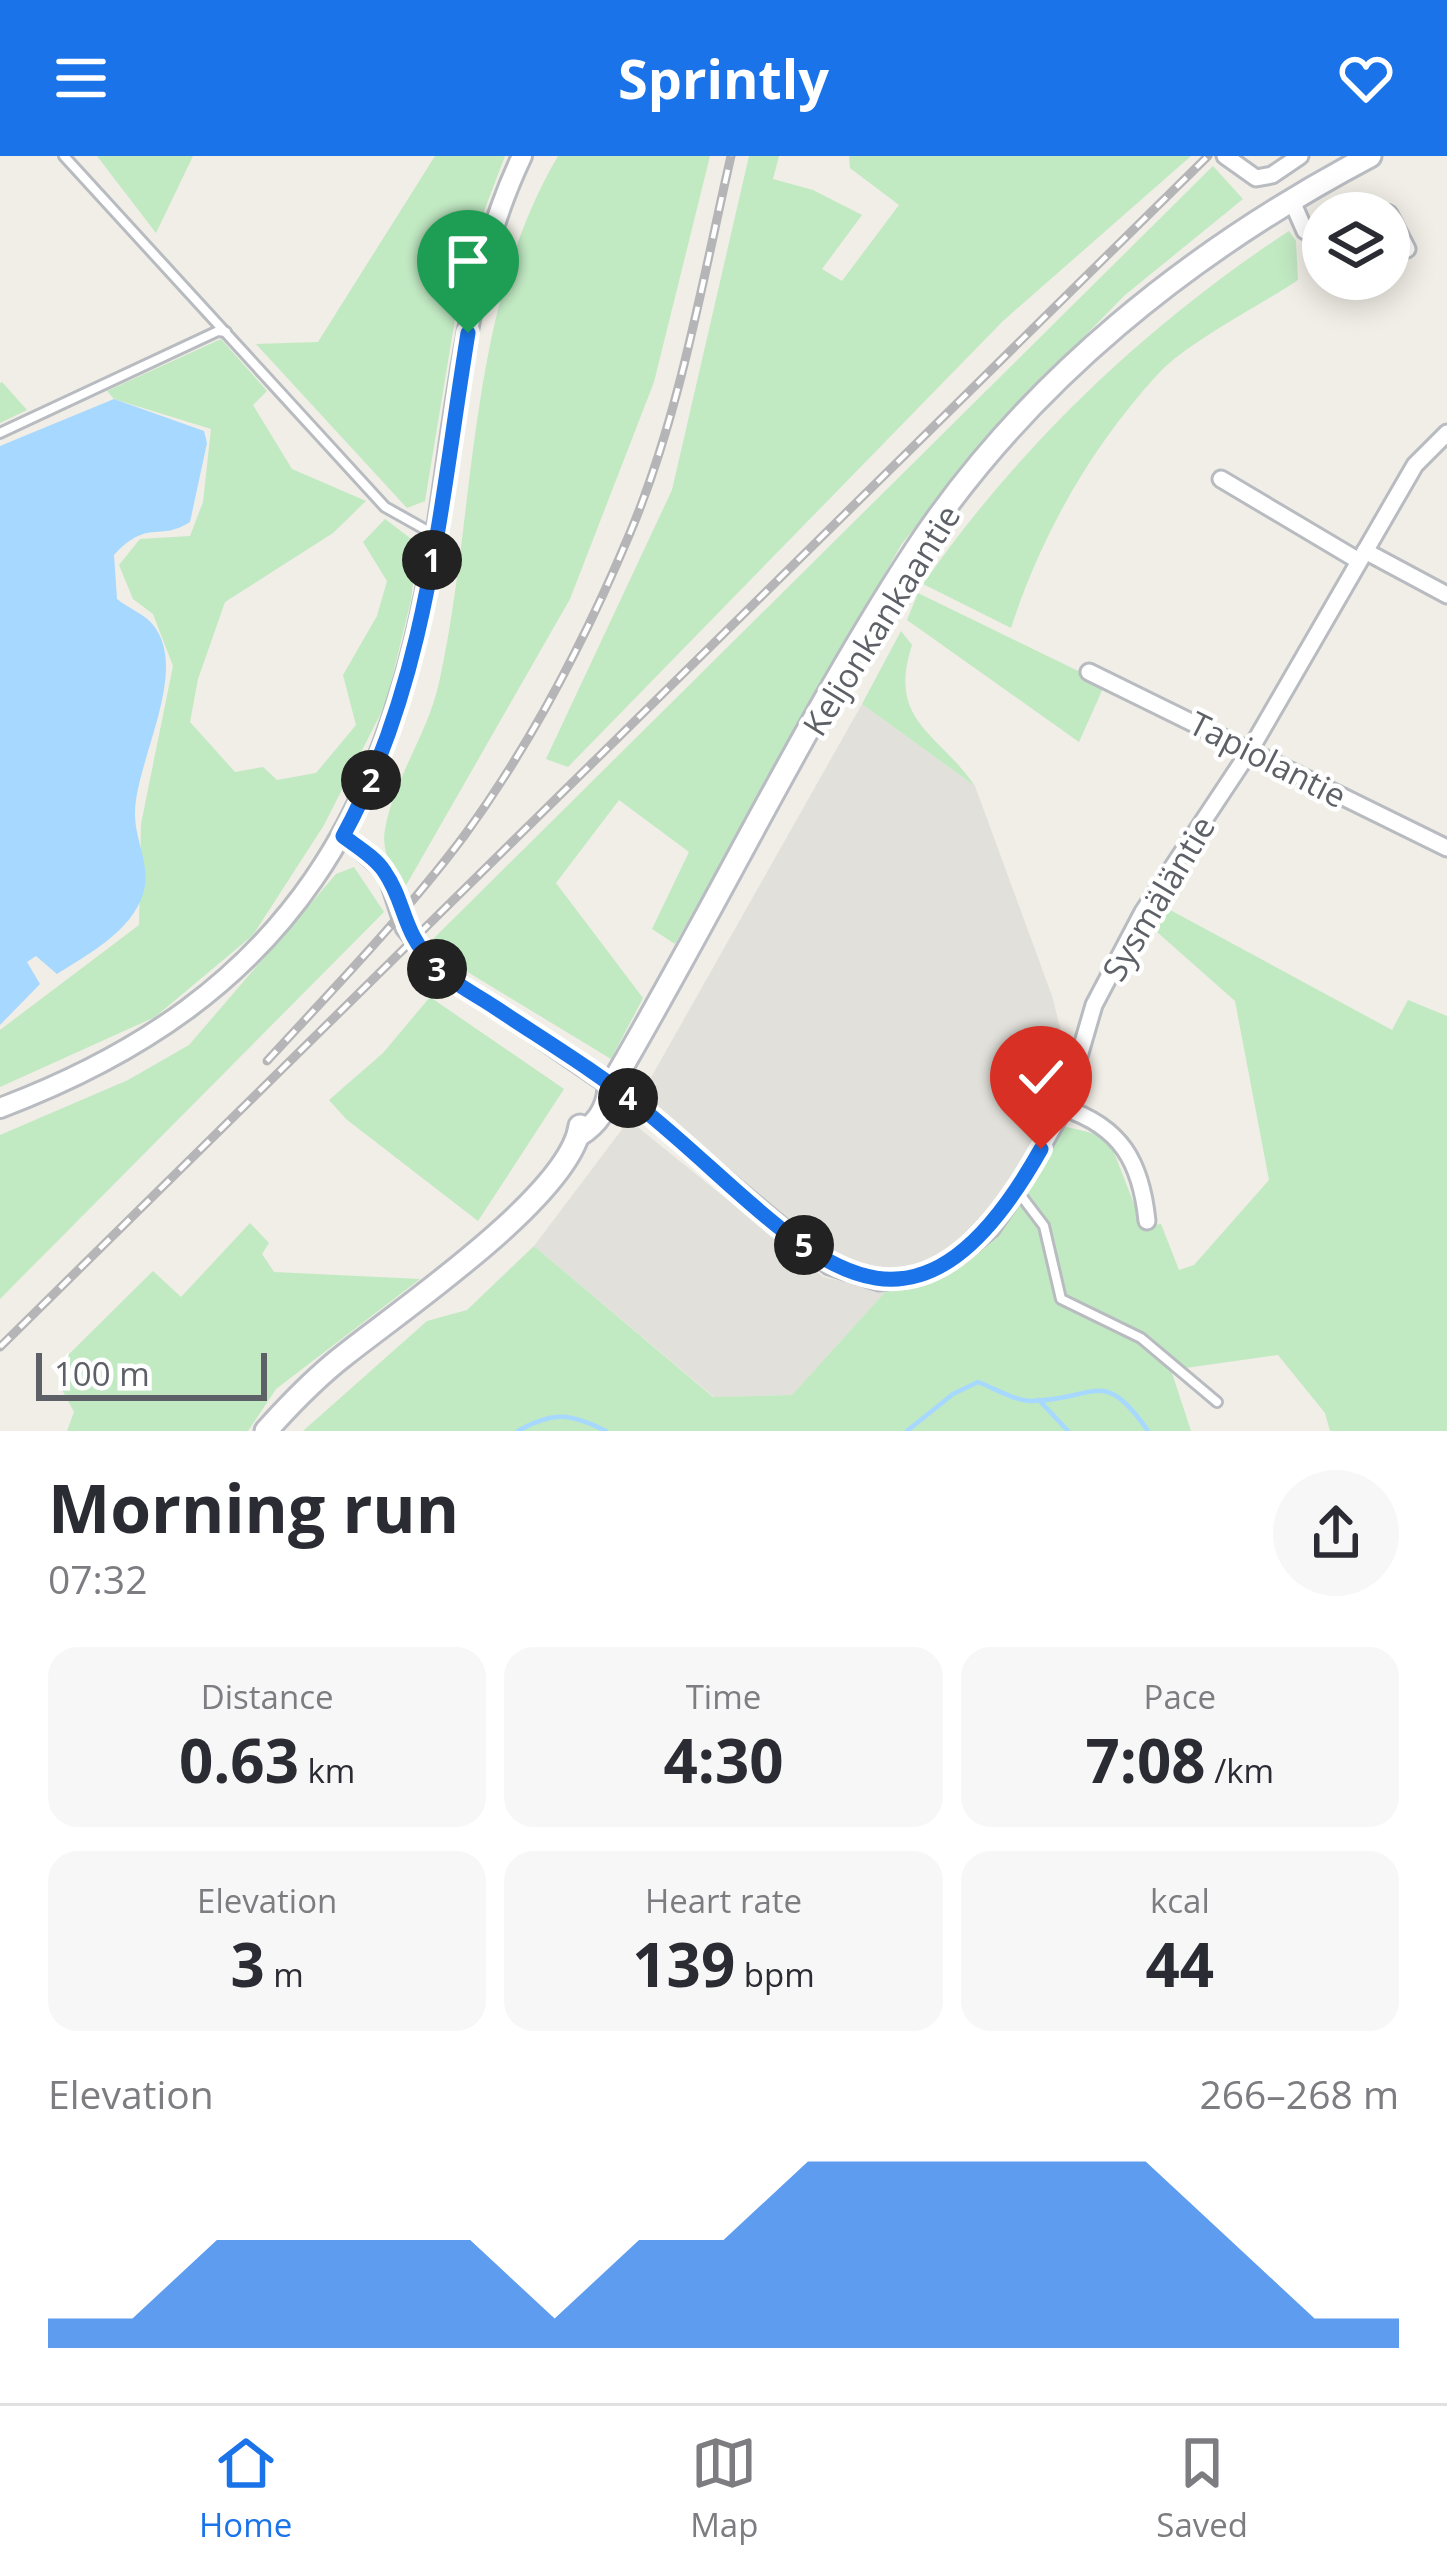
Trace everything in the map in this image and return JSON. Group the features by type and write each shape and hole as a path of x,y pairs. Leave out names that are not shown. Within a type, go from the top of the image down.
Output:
{"main road":[{"name":"Keljonkankaantie","path":"266,1431 329,1368 494,1238 547,1181 579,1135 581,1119 610,1087 916,550 997,445 1070,368 1171,280 1241,227 1358,159"}],"street":[{"path":"0,1108 79,1077 194,1005 284,917 343,836 398,715 436,535 479,281 522,156"},
{"path":"1226,157 1256,178 1272,175 1300,156"},
{"path":"1291,200 1302,223"},
{"name":"Sysmäläntie","path":"343,836 386,873 404,928 438,969 610,1087 829,1266 879,1282 920,1276 960,1255 991,1229 1017,1191 1064,1108 1103,986 1143,912 1249,752 1415,465 1447,433"},
{"path":"1221,478 1362,556 1447,595"},
{"name":"Tapiolantie","path":"1089,672 1447,848"},
{"path":"1064,1108 1110,1128 1124,1146 1147,1221"}],"lane":[{"path":"64,156 385,507 436,535"},
{"path":"0,434 218,331 228,332"},
{"path":"1017,1191 1044,1226 1061,1300 1141,1338 1217,1402"}],"shaded area":[{"path":"862,704 975,786 1052,996 1067,1055 1057,1104 1012,1186 984,1223 956,1250 916,1269 880,1274 833,1259 640,1097"},
{"path":"629,1120 823,1277 886,1291 792,1395 714,1397 534,1246"}],"green space":[{"path":"97,156 193,156 156,233"},
{"path":"435,156 505,156 464,264 425,501 407,508 256,344 318,342"},
{"path":"558,156 710,156 654,382 570,599 404,889 386,853 385,829 439,683 478,413 506,280 528,216"},
{"path":"749,156 779,156 773,179 813,190 862,215 822,269 842,281 899,205 850,168 849,156 1191,156 1003,321 568,767 546,759 672,490"},
{"path":"1213,166 1243,199 1125,295 992,430 901,545 675,944 652,929 689,852 619,800 556,883 643,998 611,1059 448,960 430,942"},
{"path":"1289,231 1296,241 1298,280 1188,349 1135,401 1091,461 1053,525 1011,628 923,584 1001,483 1089,390 1186,306"},
{"path":"221,339 267,391 253,405 292,469 366,501 333,533 225,602 198,679 190,722 235,772 263,767 277,780 316,773 356,725 343,675 377,616 387,581 363,542 385,519 418,544 411,600 386,703 324,825 253,935 155,1017 0,1087 0,1030 139,925 141,824 173,666 153,614 133,599 119,565 140,539 190,536 203,502 211,429 114,399 107,391"},
{"path":"0,383 27,410 0,423"},
{"path":"918,593 1105,684 1079,742 907,620"},
{"path":"901,631 912,645 906,671 911,709 975,786 862,704"},
{"path":"354,867 384,912 0,1299 0,1135 128,1080 189,1045 336,874"},
{"path":"1159,904 1392,1030 1408,1000 1447,1016 1447,1431 1330,1431 1325,1413 1278,1355 1171,1370 1191,1431 303,1431 427,1321 467,1310 534,1246 713,1397 792,1395 886,1291 927,1284 965,1263 998,1233 1063,1126 1108,1137 1143,1227 1161,1224 1179,1270 1194,1265 1269,1180 1235,1001 1148,924"},
{"path":"430,997 564,1089 478,1221 346,1119 329,1100 383,1053"},
{"path":"250,1223 269,1243 262,1254 274,1272 420,1279 276,1389 248,1431 67,1431 74,1412 58,1382 62,1361 153,1271 181,1297"}],"water":[{"path":"114,399 204,431 207,443 190,522 136,537 114,555 117,599 154,626 166,667 135,812 145,884 129,920 95,950 57,974 36,956 27,962 40,984 0,1025 0,446"}],"waterway":[{"path":"907,1431 953,1394 978,1382 1032,1401 1109,1392 1148,1431"},
{"path":"1039,1400 1068,1431"},
{"path":"518,1431 562,1417 606,1431"}],"railway":[{"path":"267,1061 393,923 464,836 512,765 576,651 630,533 663,442 731,156"},
{"path":"0,1347 1208,156"}],"route":[{"path":"468,333 410,674 387,745 343,836 386,873 404,928 438,969 638,1105 829,1266 879,1282 920,1276 960,1255 991,1229 1041,1149"}]}
